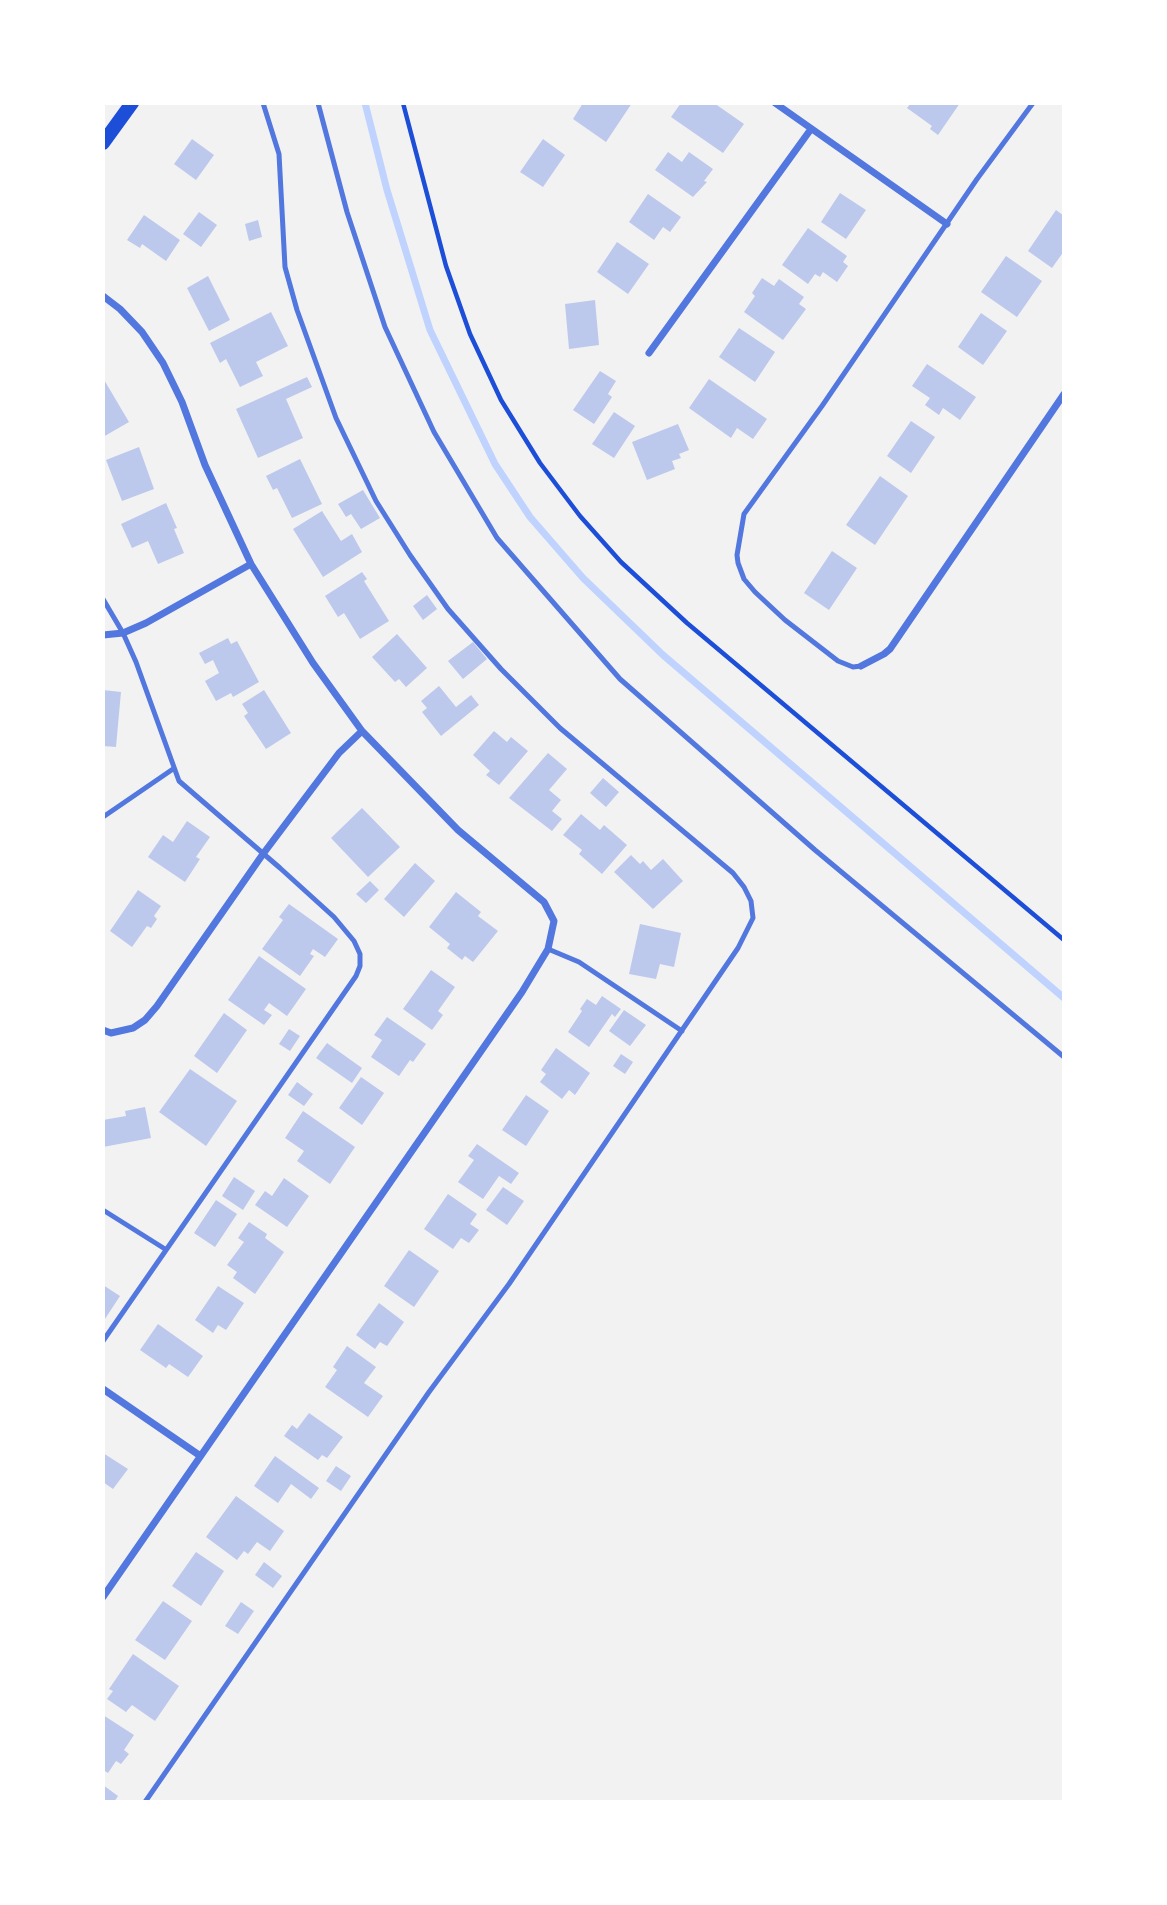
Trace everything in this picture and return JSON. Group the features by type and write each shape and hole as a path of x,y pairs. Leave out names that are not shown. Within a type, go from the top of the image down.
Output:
{"main road":[{"path":"103,143 132,103"}],"street":[{"path":"775,103 947,224"},
{"path":"649,353 811,128"},
{"path":"103,296 142,332 163,363 182,402 205,465 251,564 313,663 362,731 457,830 544,902 554,921 548,949 522,992 103,1597"},
{"path":"862,666 890,649 1064,394"},
{"path":"103,635 123,633 172,610 251,564"},
{"path":"107,1032 132,1028 145,1020 158,1006 263,854 339,753 362,731"},
{"path":"103,1389 200,1455"}],"lane":[{"path":"145,1802 429,1392 509,1284 738,948 753,918 751,901 744,887 725,866 560,728 501,669 448,608 376,501 336,418 297,310 285,267 279,154 263,103"},
{"path":"318,103 347,212 385,327 434,432 498,538 620,679 815,850 1064,1057"},
{"path":"862,666 853,667 838,660 785,620 744,579 738,564 744,514 1033,103"},
{"path":"103,599 136,662 173,769 186,789 334,917 354,941 360,954 360,966 356,976 103,1341"},
{"path":"103,817 173,769"},
{"path":"548,949 579,962 682,1031"},
{"path":"103,1210 165,1249"}],"path":[{"path":"403,103 446,266 470,334 508,411 540,463 580,516 621,562 687,623 1064,940"}],"building":[{"path":"583,103 632,103 606,142 573,119"},
{"path":"681,103 714,103 744,124 723,153 671,117"},
{"path":"911,103 960,103 938,135 930,129 932,126 907,108"},
{"path":"192,139 214,155 196,180 174,164"},
{"path":"543,139 565,155 543,187 520,172"},
{"path":"668,152 682,162 689,152 713,169 704,181 707,182 693,197 655,170"},
{"path":"840,193 866,210 846,239 821,222"},
{"path":"648,194 681,217 670,232 663,227 654,240 629,222"},
{"path":"1056,210 1064,216 1064,251 1052,268 1028,251"},
{"path":"199,212 217,225 201,247 183,234"},
{"path":"144,215 180,240 166,261 142,244 140,248 127,240"},
{"path":"258,220 262,237 249,241 245,224"},
{"path":"808,228 847,256 843,262 848,266 837,282 823,272 820,277 815,274 808,284 782,265"},
{"path":"617,242 649,264 628,294 597,272"},
{"path":"1006,256 1042,281 1017,317 981,292"},
{"path":"208,276 230,320 209,331 187,288"},
{"path":"762,278 774,286 779,279 804,297 799,304 806,309 783,340 744,312 755,296 752,293"},
{"path":"595,300 599,345 569,349 565,304"},
{"path":"271,312 288,346 256,362 263,376 240,387 226,359 220,363 210,343"},
{"path":"981,313 1007,331 983,365 958,347"},
{"path":"739,328 775,352 755,382 719,357"},
{"path":"927,364 976,397 960,420 943,408 939,415 925,405 930,398 912,386"},
{"path":"600,371 616,381 608,394 612,397 594,424 573,410"},
{"path":"307,377 312,387 286,399 303,438 258,458 236,409"},
{"path":"103,378 129,422 103,437"},
{"path":"709,379 767,419 753,439 737,428 731,438 689,408"},
{"path":"614,412 635,426 614,458 592,444"},
{"path":"911,421 935,437 911,473 887,456"},
{"path":"678,424 689,450 679,454 681,458 672,461 675,469 647,480 632,442"},
{"path":"139,447 154,489 122,501 106,460"},
{"path":"300,459 322,504 292,518 277,488 273,490 266,476"},
{"path":"880,476 908,496 875,545 846,525"},
{"path":"363,490 380,518 361,529 351,514 346,517 338,504"},
{"path":"166,503 184,553 158,564 148,541 132,548 121,524"},
{"path":"322,511 341,541 352,534 362,552 323,577 293,529"},
{"path":"832,551 857,568 829,610 804,593"},
{"path":"362,572 367,579 364,581 389,621 360,639 344,613 338,617 325,596"},
{"path":"427,595 437,609 423,620 413,606"},
{"path":"397,634 427,668 406,687 399,679 395,682 372,657"},
{"path":"228,638 231,644 237,641 259,682 233,697 231,693 216,701 205,681 219,673 213,660 205,664 199,653"},
{"path":"473,642 487,659 463,679 448,661"},
{"path":"439,686 456,707 471,695 479,705 441,736 422,712 427,708 421,701"},
{"path":"103,690 121,692 116,747 103,746"},
{"path":"264,690 291,733 266,749 244,716 248,713 242,704"},
{"path":"494,731 507,742 511,737 528,751 499,785 486,775 490,771 473,755"},
{"path":"548,753 567,769 549,790 561,800 552,811 562,819 552,831 509,798"},
{"path":"603,778 619,792 606,807 590,793"},
{"path":"362,808 400,847 368,877 331,838"},
{"path":"581,814 600,830 604,825 627,845 602,874 579,854 582,850 563,835"},
{"path":"187,821 210,837 196,857 200,859 185,882 148,857 163,835 173,842"},
{"path":"631,855 640,864 643,861 651,870 663,859 683,881 653,909 614,872"},
{"path":"415,863 435,881 404,917 384,899"},
{"path":"370,881 379,890 366,903 356,894"},
{"path":"138,890 161,906 154,916 157,919 151,928 147,926 132,947 110,931"},
{"path":"456,892 481,912 478,916 498,931 473,962 465,956 462,960 447,948 450,944 429,927"},
{"path":"289,904 338,939 325,957 313,949 310,954 314,956 300,976 262,949 283,920 279,917"},
{"path":"640,924 681,933 674,967 660,964 656,979 629,974"},
{"path":"259,956 306,989 287,1016 269,1003 264,1010 272,1015 264,1025 228,1000"},
{"path":"431,970 455,987 438,1011 443,1015 432,1030 403,1009"},
{"path":"602,996 621,1009 615,1017 612,1014 589,1047 568,1032 587,999 596,1005"},
{"path":"624,1010 646,1025 630,1046 609,1031"},
{"path":"224,1013 247,1030 217,1073 194,1056"},
{"path":"387,1017 426,1044 399,1076 371,1057 382,1040 374,1035"},
{"path":"289,1029 300,1036 290,1051 279,1044"},
{"path":"327,1043 362,1068 352,1083 316,1058"},
{"path":"556,1048 590,1073 575,1095 569,1090 562,1099 540,1082 546,1074 541,1070"},
{"path":"621,1054 633,1062 625,1074 613,1066"},
{"path":"190,1069 237,1101 206,1146 159,1112"},
{"path":"361,1077 384,1093 362,1125 339,1108"},
{"path":"297,1082 313,1094 304,1106 288,1095"},
{"path":"526,1095 549,1111 526,1146 502,1130"},
{"path":"145,1107 151,1138 103,1147 103,1120 126,1116 125,1111"},
{"path":"303,1111 355,1147 330,1184 297,1161 304,1151 285,1138"},
{"path":"477,1144 519,1173 511,1184 499,1176 483,1199 458,1182 474,1160 468,1156"},
{"path":"234,1177 255,1191 243,1210 222,1196"},
{"path":"284,1178 309,1196 287,1227 255,1205 265,1191 272,1196"},
{"path":"503,1187 524,1201 507,1225 486,1210"},
{"path":"448,1194 477,1214 470,1224 479,1230 469,1243 461,1238 453,1249 424,1229"},
{"path":"216,1200 237,1214 215,1247 194,1233"},
{"path":"249,1222 267,1234 265,1238 284,1252 255,1294 233,1278 237,1272 227,1265 244,1242 238,1238"},
{"path":"409,1250 439,1271 414,1307 384,1286"},
{"path":"103,1285 120,1296 103,1322"},
{"path":"218,1286 244,1303 226,1330 218,1325 213,1333 195,1320"},
{"path":"379,1303 404,1322 387,1346 380,1342 375,1349 356,1335"},
{"path":"158,1324 203,1356 188,1377 169,1364 166,1368 140,1350"},
{"path":"347,1346 376,1367 364,1383 383,1396 368,1417 325,1387 337,1370 333,1367"},
{"path":"309,1413 343,1437 327,1458 322,1455 318,1460 284,1436 292,1425 297,1429"},
{"path":"103,1453 128,1469 113,1489 103,1482"},
{"path":"275,1456 319,1488 311,1499 291,1484 278,1503 254,1486"},
{"path":"336,1466 351,1476 341,1491 326,1481"},
{"path":"236,1496 284,1531 270,1551 257,1542 248,1554 244,1551 237,1560 206,1537"},
{"path":"196,1552 224,1571 201,1606 172,1586"},
{"path":"264,1562 282,1576 273,1588 255,1575"},
{"path":"163,1601 192,1621 165,1660 135,1640"},
{"path":"241,1602 254,1611 238,1634 225,1626"},
{"path":"133,1654 179,1686 155,1721 132,1705 126,1712 107,1699 113,1691 109,1689"},
{"path":"103,1715 134,1735 124,1750 129,1754 121,1764 116,1761 108,1773 103,1770"},
{"path":"103,1785 118,1796 114,1802 103,1802"}],"waterway":[{"path":"365,103 387,190 430,330 495,464 530,517 583,578 663,655 1064,998"}]}
